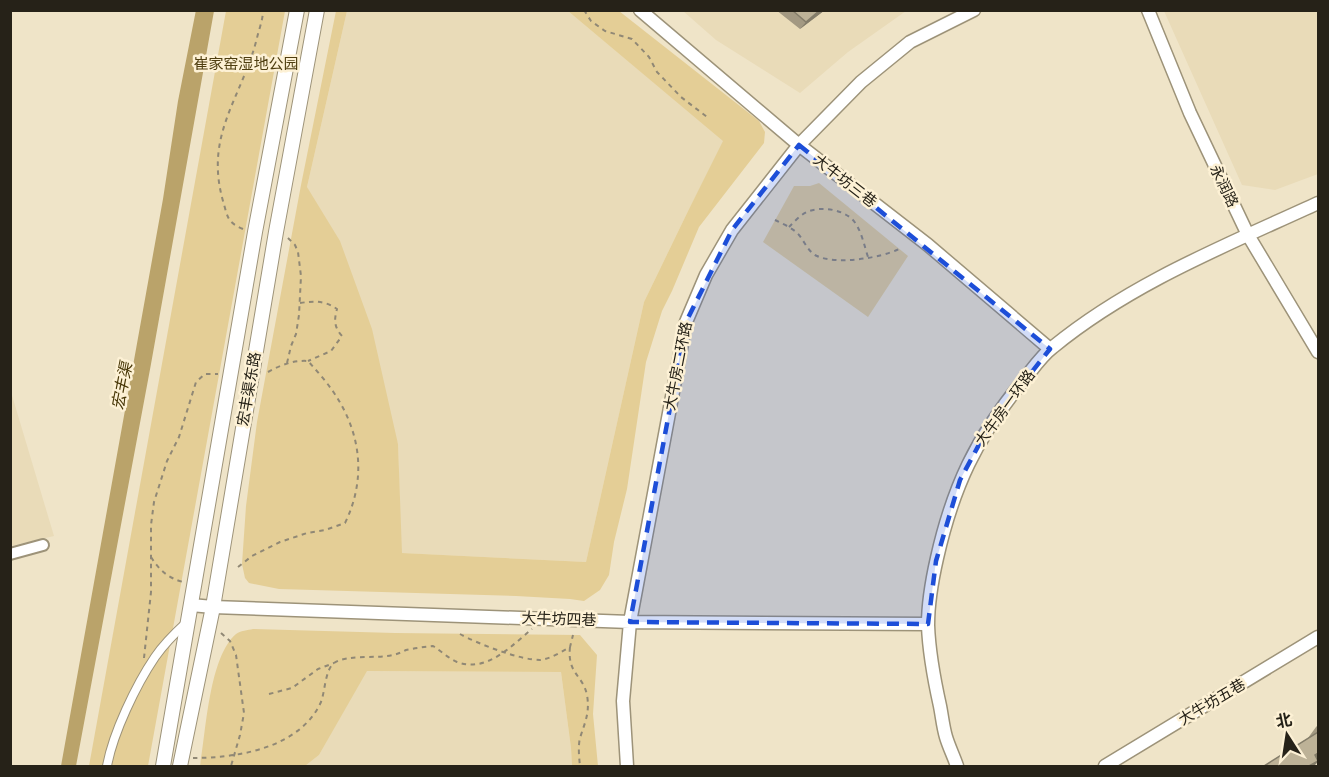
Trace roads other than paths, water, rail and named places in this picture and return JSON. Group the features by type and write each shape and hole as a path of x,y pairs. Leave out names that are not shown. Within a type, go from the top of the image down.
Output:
{"main road":[{"name":"宏丰渠东路","path":"163,766 255,232 297,10"},
{"name":"宏丰渠东路","path":"180,766 213,607 276,232 317,10"}],"street":[{"name":"大牛坊三巷","path":"640,10 799,145 928,245 1050,349"},
{"name":"大牛房二环路","path":"627,766 623,702 630,622 686,322 706,275 732,230 799,145 861,82 910,42 974,10"},
{"name":"永润路","path":"1148,10 1190,113 1248,235 1318,352"},
{"name":"大牛房一环路","path":"957,766 946,737 932,672 928,624 932,583 951,503 960,480 989,426 1007,400 1050,349 1095,315 1145,285 1318,203"},
{"path":"10,554 43,545"},
{"name":"大牛坊四巷","path":"191,605 630,622 928,624"},
{"path":"106,766 121,723 142,679 155,657 188,620"},
{"name":"大牛坊五巷","path":"1105,766 1318,637"}],"park label":[{"name":"崔家窑湿地公园","path":"246,64"}],"water label":[{"name":"宏丰渠","path":"122,386"}]}
